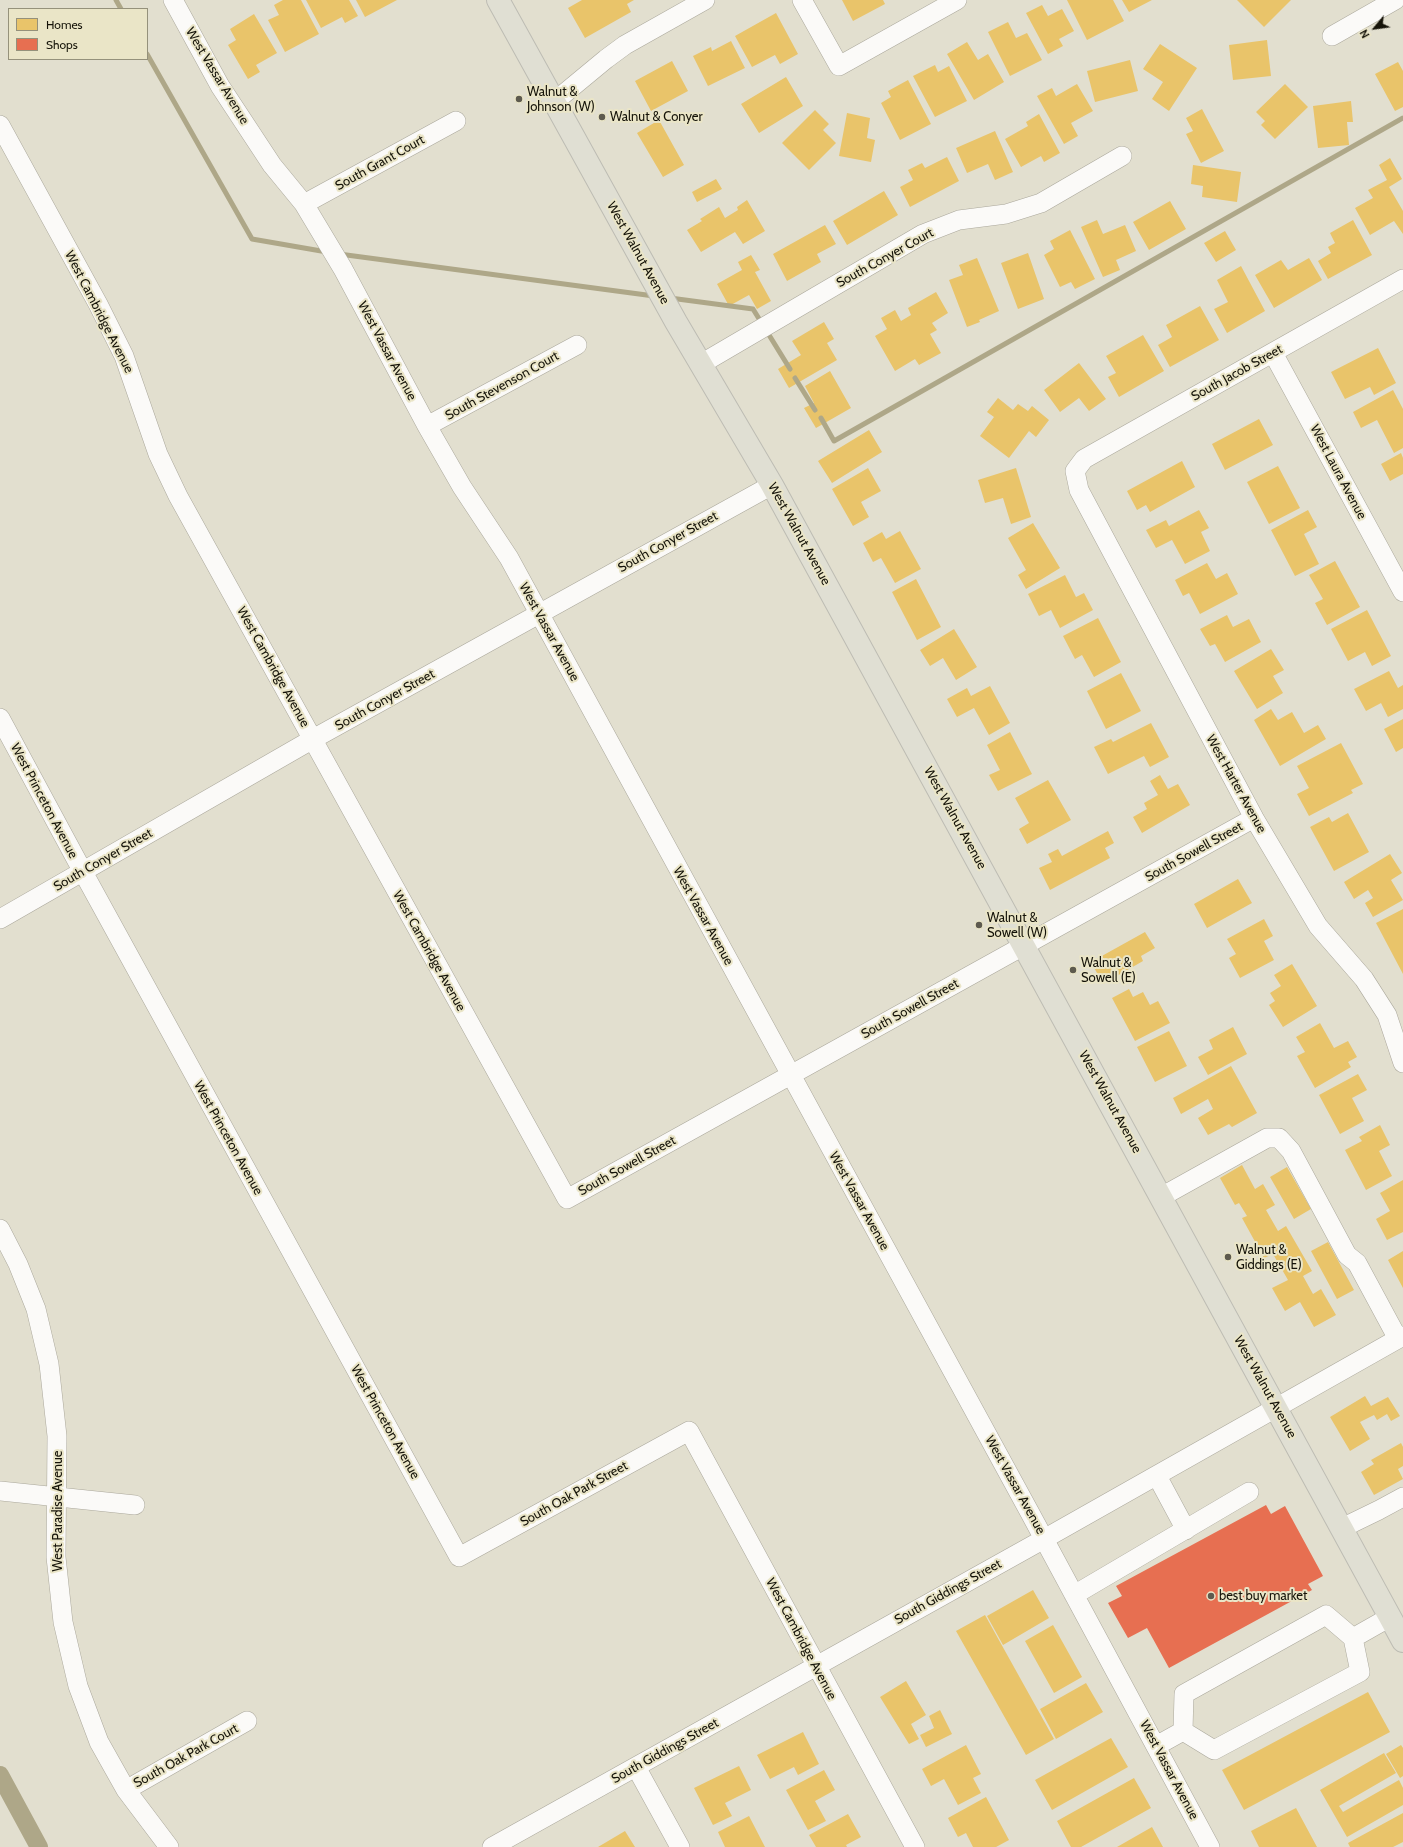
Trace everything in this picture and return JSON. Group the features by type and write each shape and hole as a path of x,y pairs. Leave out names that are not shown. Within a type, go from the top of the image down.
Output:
{"main road":[{"name":"West Walnut Avenue","path":"498,0 701,364 772,485 1403,1641"}],"street":[{"path":"554,102 625,45 705,0"},
{"path":"802,0 840,66 957,0"},
{"path":"1332,36 1395,0"},
{"name":"West Vassar Avenue","path":"179,2 220,86 272,165 304,204 344,269 427,426 462,487 509,558 1044,1539 1210,1847"},
{"name":"South Grant Court","path":"304,204 456,121"},
{"name":"West Cambridge Avenue","path":"0,125 98,304 124,356 158,454 178,496 567,1199"},
{"name":"South Conyer Court","path":"701,364 924,234 960,220 1006,214 1041,203 1122,156"},
{"name":"South Jacob Street","path":"1075,472 1084,459 1403,279"},
{"name":"South Stevenson Court","path":"427,426 577,345"},
{"name":"West Laura Avenue","path":"1273,353 1403,592"},
{"name":"West Harter Avenue","path":"1075,472 1079,490 1254,818 1318,926 1364,979 1387,1015 1403,1063"},
{"name":"South Conyer Street","path":"0,919 313,739 772,485"},
{"name":"West Princeton Avenue","path":"0,718 459,1557"},
{"name":"South Sowell Street","path":"567,1199 1254,818"},
{"path":"1161,1197 1267,1138 1279,1138 1291,1151 1347,1254 1358,1263 1401,1338"},
{"name":"West Paradise Avenue","path":"0,1228 18,1264 36,1309 49,1364 57,1436 56,1557 63,1622 78,1686 99,1742 126,1790 169,1847"},
{"name":"South Giddings Street","path":"492,1847 1401,1338"},
{"name":"West Cambridge Avenue","path":"689,1431 914,1847"},
{"name":"South Oak Park Street","path":"459,1557 689,1431"},
{"path":"1157,1476 1186,1530"},
{"path":"0,1491 135,1504"},
{"path":"1074,1595 1249,1492"},
{"path":"1342,1528 1403,1497"},
{"path":"1326,1616 1353,1638 1360,1672 1214,1750 1183,1731 1184,1694 1326,1616"},
{"path":"1353,1638 1390,1617"},
{"name":"South Oak Park Court","path":"126,1790 247,1721"},
{"path":"1156,1746 1183,1731"},
{"path":"636,1767 680,1847"}],"building: Homes":[{"path":"283,0 301,0 319,34 285,52 268,20 279,15 274,5"},
{"path":"306,0 349,0 358,16 345,23 342,17 321,28"},
{"path":"356,0 397,0 365,17"},
{"path":"582,0 634,0 627,4 631,12 585,38 568,8"},
{"path":"842,0 883,0 885,4 853,21"},
{"path":"1067,0 1113,0 1124,21 1087,40"},
{"path":"1122,0 1152,0 1129,12"},
{"path":"1237,0 1291,0 1264,27"},
{"path":"1042,5 1048,16 1062,9 1074,31 1059,39 1063,46 1048,54 1026,13"},
{"path":"776,13 798,54 780,64 775,55 752,67 735,36"},
{"path":"254,14 277,53 256,65 260,72 248,79 228,45 236,40 230,29"},
{"path":"1008,22 1016,38 1027,33 1042,60 1010,76 988,32"},
{"path":"1267,40 1271,76 1233,80 1229,45"},
{"path":"731,41 745,68 708,86 693,56 711,47 712,51"},
{"path":"967,42 978,60 988,54 1004,82 974,100 947,54"},
{"path":"1160,44 1197,68 1169,111 1152,99 1163,82 1143,69"},
{"path":"1130,60 1138,91 1095,102 1087,71"},
{"path":"672,61 688,91 651,111 635,81"},
{"path":"1398,62 1403,71 1403,107 1395,111 1375,74"},
{"path":"935,65 938,72 949,66 967,101 935,117 913,76"},
{"path":"786,77 803,106 759,133 741,104"},
{"path":"908,80 931,124 900,140 881,103 891,97 888,91"},
{"path":"1077,84 1093,111 1071,123 1078,136 1064,144 1037,96 1052,88 1056,96"},
{"path":"1285,84 1308,107 1275,139 1261,125 1265,121 1256,112"},
{"path":"1351,101 1353,122 1347,122 1349,145 1318,148 1313,106"},
{"path":"1202,109 1224,151 1201,163 1186,134 1193,131 1186,118"},
{"path":"815,110 829,124 823,130 836,143 809,170 782,143"},
{"path":"847,113 870,118 867,138 875,140 871,162 839,156"},
{"path":"1039,114 1060,153 1044,162 1041,156 1021,167 1005,139 1028,126 1026,122"},
{"path":"659,120 684,165 663,177 637,133"},
{"path":"995,131 1013,172 995,180 988,164 967,173 956,148"},
{"path":"947,157 959,181 910,207 900,187 913,180 908,170 922,163 925,168"},
{"path":"1390,158 1402,179 1389,187 1403,211 1403,234 1394,221 1370,235 1355,208 1373,198 1368,190 1387,180 1379,165"},
{"path":"1193,165 1241,172 1237,202 1202,197 1203,186 1191,184"},
{"path":"716,179 722,189 697,202 692,192"},
{"path":"884,191 898,215 847,245 833,221"},
{"path":"747,200 765,231 743,244 735,232 701,252 687,230 702,221 700,219 719,207 725,218 738,210 737,207"},
{"path":"1170,201 1186,229 1149,250 1133,222"},
{"path":"1097,220 1103,234 1125,225 1136,251 1116,260 1120,270 1103,277 1081,227"},
{"path":"1353,220 1372,255 1328,279 1318,261 1331,253 1328,247 1335,243 1330,233"},
{"path":"825,225 836,244 817,254 821,262 787,281 773,254"},
{"path":"1070,230 1095,279 1075,289 1071,282 1060,287 1044,255 1054,249 1050,241"},
{"path":"1225,231 1236,250 1216,262 1204,243"},
{"path":"1028,253 1044,299 1018,309 1001,263"},
{"path":"751,255 760,270 755,272 771,301 757,309 749,295 729,306 717,284 742,270 738,262"},
{"path":"977,258 999,311 979,320 980,322 967,327 949,280 963,275 959,265"},
{"path":"1309,258 1322,280 1274,308 1255,275 1281,260 1288,270"},
{"path":"1241,266 1265,311 1227,333 1214,309 1228,302 1217,280"},
{"path":"936,292 948,313 932,323 937,330 930,334 941,353 919,365 915,359 895,371 875,336 887,329 881,318 895,310 901,321 911,315 908,308"},
{"path":"1200,306 1219,340 1170,367 1158,345 1172,337 1166,325"},
{"path":"824,322 834,339 827,343 837,360 789,388 778,369 801,355 792,341"},
{"path":"1143,335 1164,371 1119,397 1108,377 1116,373 1106,356"},
{"path":"1378,348 1396,383 1374,395 1370,387 1345,399 1331,372"},
{"path":"1079,363 1106,399 1089,411 1079,398 1060,412 1044,390"},
{"path":"830,371 851,408 816,428 804,408 814,403 805,386"},
{"path":"1393,390 1403,409 1403,448 1394,453 1377,420 1361,428 1353,412"},
{"path":"998,398 1013,410 1018,404 1028,411 1032,406 1049,420 1036,437 1029,431 1009,458 980,436 994,417 987,412"},
{"path":"1259,419 1273,445 1225,470 1212,444"},
{"path":"869,430 882,452 832,483 818,461"},
{"path":"1401,453 1403,458 1403,474 1390,481 1381,464"},
{"path":"1182,461 1195,487 1150,512 1146,505 1137,510 1127,491"},
{"path":"1278,466 1300,508 1269,524 1247,482"},
{"path":"868,468 881,491 861,502 869,517 853,526 832,489"},
{"path":"1016,468 1031,517 1011,524 1003,498 985,503 978,480"},
{"path":"1199,510 1209,528 1201,532 1210,551 1185,564 1172,540 1156,548 1146,530 1166,520 1169,526"},
{"path":"1308,510 1317,527 1304,534 1319,564 1295,576 1271,530"},
{"path":"1033,523 1060,568 1026,589 1018,575 1026,570 1008,538"},
{"path":"900,531 921,569 895,583 881,558 873,562 863,543 882,532 886,539"},
{"path":"1335,561 1360,607 1327,625 1315,603 1323,599 1309,575"},
{"path":"1207,563 1216,579 1227,573 1238,594 1200,614 1189,593 1183,596 1175,580"},
{"path":"1065,575 1076,597 1084,593 1093,610 1060,628 1051,610 1039,616 1028,594"},
{"path":"916,579 941,627 917,640 892,592"},
{"path":"1367,610 1391,656 1372,666 1365,652 1348,661 1331,629"},
{"path":"1227,615 1233,627 1249,619 1261,642 1225,662 1215,644 1210,646 1200,629"},
{"path":"1098,618 1121,662 1094,677 1082,655 1075,659 1063,636"},
{"path":"954,629 977,667 956,680 943,658 930,666 920,650"},
{"path":"1271,649 1284,670 1273,676 1283,693 1257,709 1234,671"},
{"path":"1389,671 1398,688 1403,685 1403,709 1388,717 1381,703 1366,711 1354,689"},
{"path":"1121,673 1141,711 1106,729 1087,691"},
{"path":"990,686 1010,723 989,735 974,708 957,717 947,699 967,688 971,696"},
{"path":"1271,709 1278,720 1292,712 1304,733 1318,725 1326,739 1280,766 1254,720"},
{"path":"1403,719 1403,748 1396,752 1384,729"},
{"path":"1151,723 1169,757 1150,767 1144,756 1108,774 1094,747 1111,739 1113,742"},
{"path":"1010,732 1032,774 998,791 989,775 1000,770 987,745"},
{"path":"1341,743 1363,784 1351,790 1353,793 1309,816 1297,794 1309,788 1297,766"},
{"path":"1160,775 1168,789 1178,784 1190,805 1142,833 1133,817 1147,809 1144,803 1158,795 1150,781"},
{"path":"1048,780 1071,820 1027,844 1019,829 1029,823 1015,798"},
{"path":"1348,813 1369,852 1334,871 1310,827 1329,817 1332,822"},
{"path":"1108,831 1114,843 1105,848 1110,858 1050,890 1039,868 1052,862 1048,854 1058,849 1062,856"},
{"path":"1390,854 1402,873 1391,880 1403,900 1373,917 1365,903 1373,898 1368,890 1354,899 1344,882"},
{"path":"1238,879 1252,903 1207,928 1194,904"},
{"path":"1403,909 1403,974 1376,923"},
{"path":"1264,919 1273,936 1264,941 1274,960 1240,978 1229,958 1236,954 1227,939"},
{"path":"1145,932 1155,948 1141,956 1143,961 1103,984 1091,962"},
{"path":"1292,964 1317,1006 1283,1027 1269,1005 1275,1001 1270,993 1281,986 1274,975"},
{"path":"1129,989 1133,997 1143,992 1150,1005 1158,1001 1170,1023 1135,1041 1112,998"},
{"path":"1320,1023 1334,1048 1348,1041 1357,1057 1348,1062 1351,1067 1315,1088 1297,1056 1305,1052 1296,1037"},
{"path":"1233,1027 1247,1054 1208,1075 1198,1057 1213,1049 1209,1040"},
{"path":"1169,1031 1187,1066 1155,1082 1137,1047"},
{"path":"1231,1066 1257,1113 1232,1127 1229,1124 1208,1135 1198,1118 1213,1109 1208,1099 1181,1114 1173,1098"},
{"path":"1358,1074 1367,1090 1352,1098 1364,1121 1340,1134 1319,1095"},
{"path":"1380,1125 1390,1145 1379,1151 1392,1176 1366,1190 1345,1150 1362,1141 1359,1137"},
{"path":"1242,1165 1255,1189 1263,1184 1275,1205 1266,1210 1278,1231 1286,1226 1312,1271 1303,1276 1313,1294 1321,1289 1336,1315 1314,1327 1300,1302 1285,1311 1272,1288 1288,1280 1273,1254 1264,1258 1242,1218 1247,1216 1239,1203 1235,1205 1220,1178"},
{"path":"1287,1167 1311,1209 1294,1219 1270,1177"},
{"path":"1403,1180 1403,1232 1387,1240 1376,1219 1390,1211 1380,1193"},
{"path":"1328,1242 1354,1290 1337,1299 1311,1251"},
{"path":"1403,1251 1403,1288 1388,1260"},
{"path":"1365,1396 1371,1406 1388,1397 1400,1416 1391,1421 1387,1414 1377,1420 1374,1415 1360,1422 1370,1439 1350,1451 1330,1417"},
{"path":"1401,1443 1403,1447 1403,1466 1398,1469 1403,1479 1374,1495 1361,1472 1374,1464 1371,1460"},
{"path":"1033,1590 1049,1618 1003,1645 987,1616"},
{"path":"985,1615 1054,1739 1026,1755 956,1631"},
{"path":"1053,1625 1082,1677 1054,1693 1025,1641"},
{"path":"906,1681 926,1715 911,1724 919,1739 909,1744 880,1697"},
{"path":"1086,1683 1103,1712 1056,1739 1040,1709"},
{"path":"1368,1692 1390,1732 1244,1810 1222,1770"},
{"path":"940,1710 952,1734 926,1747 920,1735 934,1728 929,1716"},
{"path":"803,1732 819,1764 798,1775 794,1767 770,1779 757,1755"},
{"path":"1111,1738 1128,1767 1052,1810 1035,1780"},
{"path":"966,1745 981,1774 973,1778 981,1793 958,1805 944,1779 931,1786 922,1769"},
{"path":"1401,1745 1403,1748 1403,1776 1400,1778 1386,1754"},
{"path":"1384,1753 1396,1773 1339,1806 1343,1812 1399,1780 1403,1788 1403,1805 1347,1837 1320,1790"},
{"path":"739,1766 751,1790 725,1803 732,1816 713,1825 694,1788"},
{"path":"824,1770 835,1790 815,1801 826,1821 808,1830 786,1790"},
{"path":"1134,1778 1151,1808 1081,1847 1071,1847 1057,1821"},
{"path":"986,1797 1009,1840 996,1847 973,1847 966,1833 958,1837 948,1818"},
{"path":"1296,1808 1317,1847 1259,1847 1251,1831"},
{"path":"1403,1813 1403,1842 1393,1847 1350,1847 1348,1843"},
{"path":"848,1814 861,1837 846,1845 847,1847 816,1847 809,1835"},
{"path":"749,1816 765,1847 725,1847 718,1832"},
{"path":"1152,1827 1163,1847 1117,1847"},
{"path":"625,1831 635,1847 598,1847"}],"building: Shops":[{"path":"1266,1505 1271,1514 1285,1506 1323,1576 1308,1584 1312,1590 1169,1668 1147,1628 1128,1638 1108,1603 1122,1596 1116,1586"}],"waterway":[{"path":"116,0 120,8"},
{"path":"148,56 252,239 327,252"},
{"path":"821,418 834,441 1403,118"},
{"path":"339,254 654,296"},
{"path":"670,298 753,309 790,369"},
{"path":"795,378 815,410"},
{"path":"0,1775 39,1847"}],"place":[{"name":"Walnut & Johnson (W)","path":"519,99"},
{"name":"Walnut & Conyer","path":"602,117"},
{"name":"Walnut & Sowell (W)","path":"979,925"},
{"name":"Walnut & Sowell (E)","path":"1073,970"},
{"name":"Walnut & Giddings (E)","path":"1228,1257"},
{"name":"best buy market","path":"1211,1596"}]}
